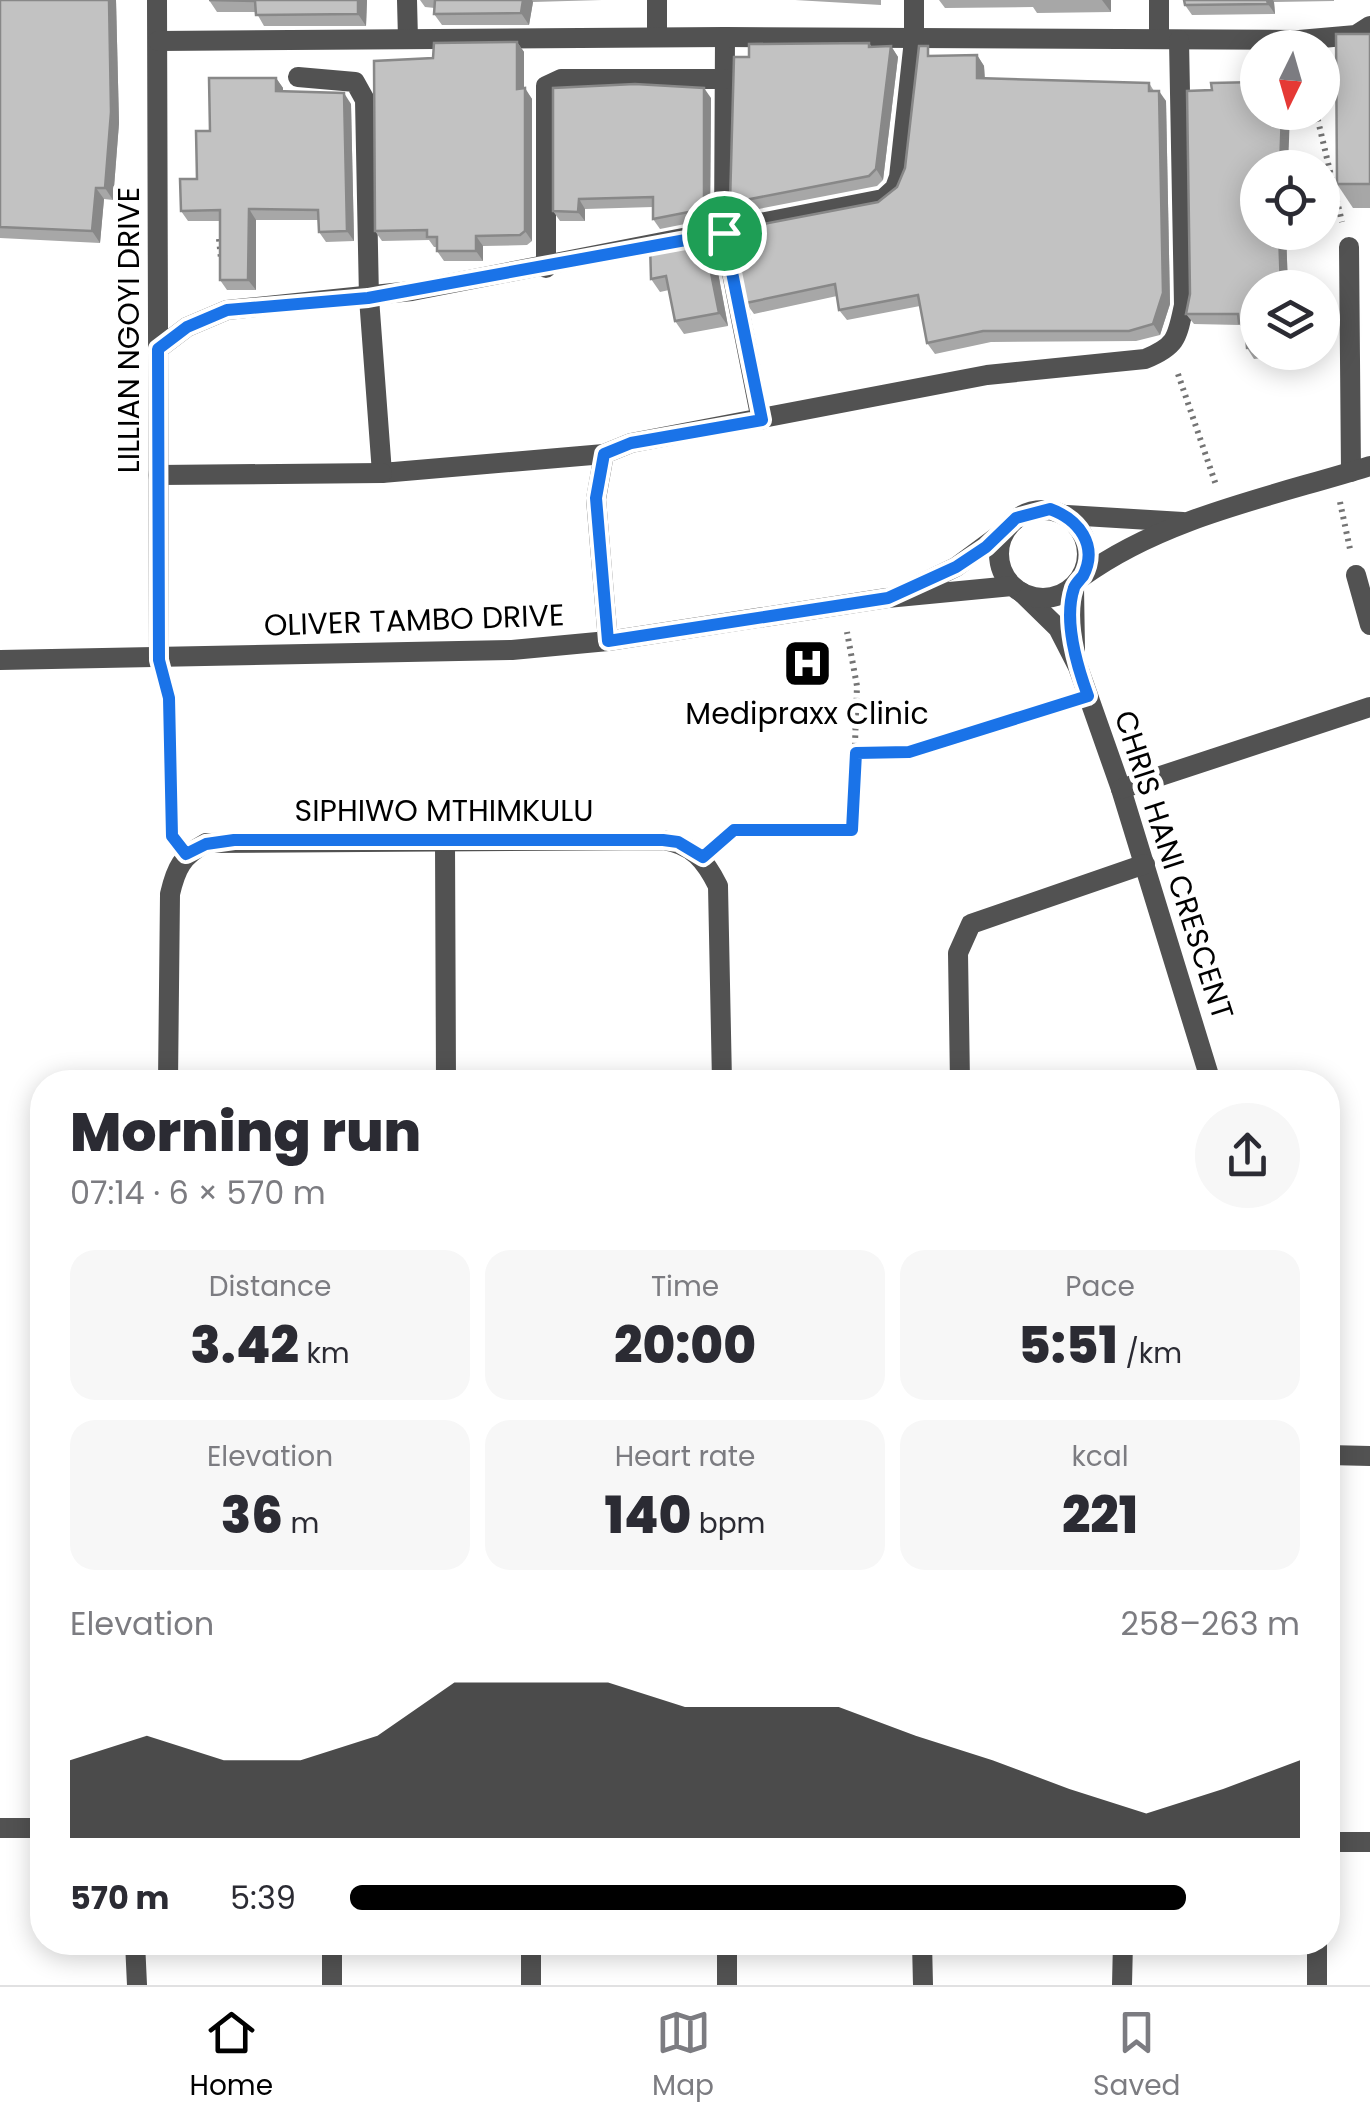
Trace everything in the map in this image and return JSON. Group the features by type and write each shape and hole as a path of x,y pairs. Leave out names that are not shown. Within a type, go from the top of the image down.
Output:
{"street":[{"name":"LILLIAN NGOYI DRIVE","path":"157,0 159,660"},
{"path":"407,0 408,40"},
{"path":"657,0 657,38"},
{"path":"158,349 187,327 227,310 368,298 546,268 724,233 891,194 898,177 914,40 914,0"},
{"path":"158,474 382,474 604,454 631,443 987,375 1144,359 1169,350 1178,333 1184,304 1169,40 1159,0"},
{"path":"158,42 725,37 1298,40 1356,35 1370,26"},
{"path":"725,37 724,233 762,420"},
{"path":"298,78 345,79 362,90 368,298 382,474"},
{"path":"546,268 546,86 560,78 724,79"},
{"path":"1190,522 1032,510 1016,518 1004,531 998,550 1001,570 1016,589 1039,598 1057,596 1124,550 1190,522 1352,471 1348,248"},
{"path":"604,454 596,498 608,641"},
{"path":"1066,515 1080,527 1087,543 1078,582"},
{"name":"OLIVER TAMBO DRIVE","path":"888,598 956,567 1004,531"},
{"path":"1356,576 1370,625"},
{"name":"CHRIS HANI CRESCENT","path":"1078,582 1078,667"},
{"name":"OLIVER TAMBO DRIVE","path":"0,660 159,660 512,650 608,641 888,598 1016,589"},
{"name":"CHRIS HANI CRESCENT","path":"1016,589 1058,628 1078,667 1145,864 1206,1070"},
{"path":"1121,790 1370,707"},
{"name":"SIPHIWO MTHIMKULU","path":"186,854 206,844 234,840 663,840 678,842 703,857"},
{"path":"445,842 446,1070"},
{"path":"168,1070 168,922 175,871 186,854"},
{"path":"703,857 718,886 721,904 722,1070"},
{"path":"960,1070 958,953 970,924 1145,864"},
{"path":"1340,1455 1370,1456"},
{"path":"0,1828 30,1828"},
{"path":"1340,1842 1370,1842"},
{"path":"135,1955 136,1985"},
{"path":"332,1955 332,1985"},
{"path":"531,1955 531,1985"},
{"path":"727,1955 727,1985"},
{"path":"922,1955 922,1985"},
{"path":"1122,1985 1123,1955"},
{"path":"1317,1955 1317,1985"}],"path":[{"path":"1320,130 1348,248"},
{"path":"218,240 227,310"},
{"path":"1169,350 1225,511"},
{"path":"1352,471 1356,576"},
{"path":"703,857 734,830 852,830 857,686 842,605"},
{"path":"159,660 169,698 172,836 186,854"},
{"path":"856,753 909,752 1088,696"}],"building":[{"path":"0,0 109,0 111,112 105,188 96,188 92,231 0,227"},
{"path":"209,0 358,0 358,14 256,15 255,1"},
{"path":"435,0 523,0 521,13 434,14"},
{"path":"1184,0 1267,0 1268,4 1185,5"},
{"path":"1340,34 1370,34 1370,184 1340,184 1340,150 1337,150"},
{"path":"517,42 517,89 525,88 525,231 520,235 476,236 476,251 437,251 437,237 427,237 427,230 375,231 374,61 433,58 434,43"},
{"path":"869,43 869,47 891,46 876,169 869,176 730,203 734,57 749,57 749,44"},
{"path":"919,46 928,46 928,56 977,55 977,78 1149,83 1149,91 1159,91 1163,293 1153,324 1129,331 983,331 927,343 918,295 839,310 835,284 746,303 732,230 878,202 897,187 905,168"},
{"path":"209,78 276,78 276,91 344,93 347,231 319,232 318,210 249,209 248,280 220,280 220,210 181,211 180,179 197,179 196,131 210,131"},
{"path":"1240,82 1240,130 1281,130 1281,150 1240,150 1240,250 1280,250 1280,270 1240,270 1240,323 1238,314 1186,314 1190,294 1187,91 1212,90 1211,83"},
{"path":"635,84 704,88 704,209 653,219 653,197 579,199 578,212 553,211 553,88"},
{"path":"703,233 719,313 675,321 666,276 651,279 650,243"}],"place":[{"name":"Medipraxx Clinic","path":"807,664"}],"route":[{"path":"724,233 762,420 631,443 604,454 596,498 608,641 888,598 956,567 986,547 1016,518 1032,510 1050,509 1066,515 1080,527 1087,543 1088,560 1074,587 1072,622 1078,667 1088,696 909,752 856,753 852,830 734,830 703,857 678,842 663,840 234,840 206,844 186,854 172,836 169,698 159,660 158,349 187,327 227,310 368,298 724,233"}]}
